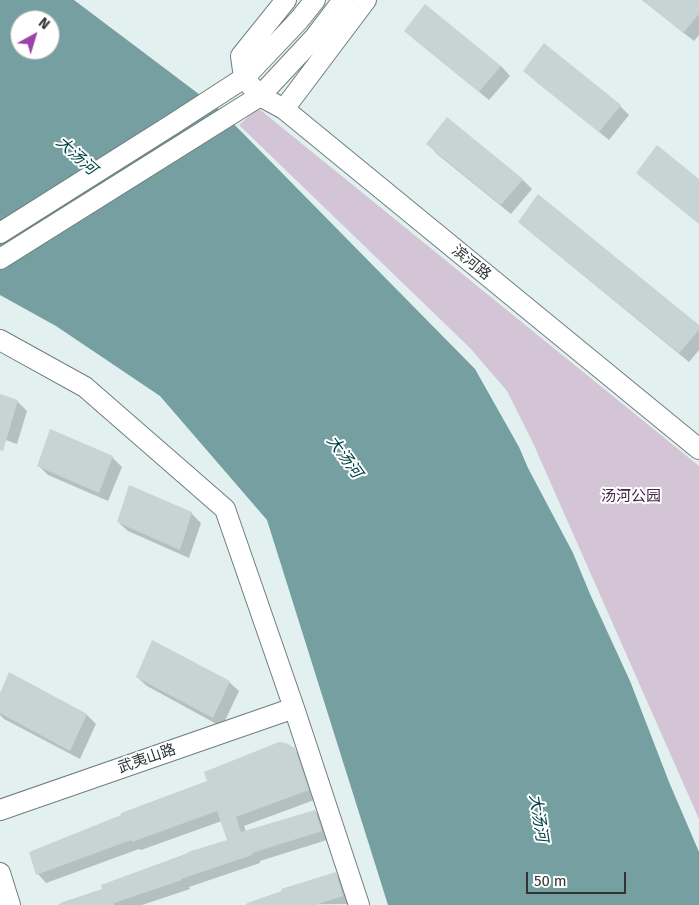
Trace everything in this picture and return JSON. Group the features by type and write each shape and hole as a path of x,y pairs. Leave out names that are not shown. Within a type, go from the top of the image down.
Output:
{"street":[{"path":"244,78 241,56 286,0"},
{"path":"0,233 165,130 244,78 299,20 315,0"},
{"path":"0,259 260,96 315,37 343,0"},
{"path":"284,109 366,0"},
{"name":"滨河路","path":"244,78 260,96 284,109 699,449"},
{"path":"0,340 85,388 225,510 294,708 359,905"},
{"name":"武夷山路","path":"0,810 294,708"},
{"path":"0,873 10,905"}],"green space":[{"name":"汤河公园","path":"258,108 699,466 699,819 533,443 507,391 470,348 239,125"}],"water":[{"name":"大汤河","path":"0,0 74,0 220,110 475,369 519,447 528,468 573,553 630,681 669,782 699,852 699,905 388,905 267,520 160,396 56,326 0,295"}],"building":[{"path":"643,0 699,0 699,14 683,33"},
{"path":"425,4 501,66 479,92 404,31"},
{"path":"544,43 621,105 599,132 523,71"},
{"path":"447,117 523,179 501,205 426,144"},
{"path":"657,145 699,179 699,224 636,173"},
{"path":"538,194 699,325 699,330 679,353 518,222"},
{"path":"0,394 18,400 3,451 0,450"},
{"path":"50,429 113,456 99,493 37,466"},
{"path":"129,485 192,512 180,550 117,522"},
{"path":"152,640 230,681 213,718 136,677"},
{"path":"9,672 87,714 70,751 0,713 0,693"},
{"path":"279,742 286,743 295,748 309,790 236,817 241,832 315,810 322,831 252,853 252,855 114,903 114,905 61,905 60,903 102,889 101,885 188,852 227,840 217,811 36,875 29,852 121,815 121,813 207,781 204,772"},
{"path":"336,872 343,896 315,905 247,905 247,903 282,891 281,889"}]}
